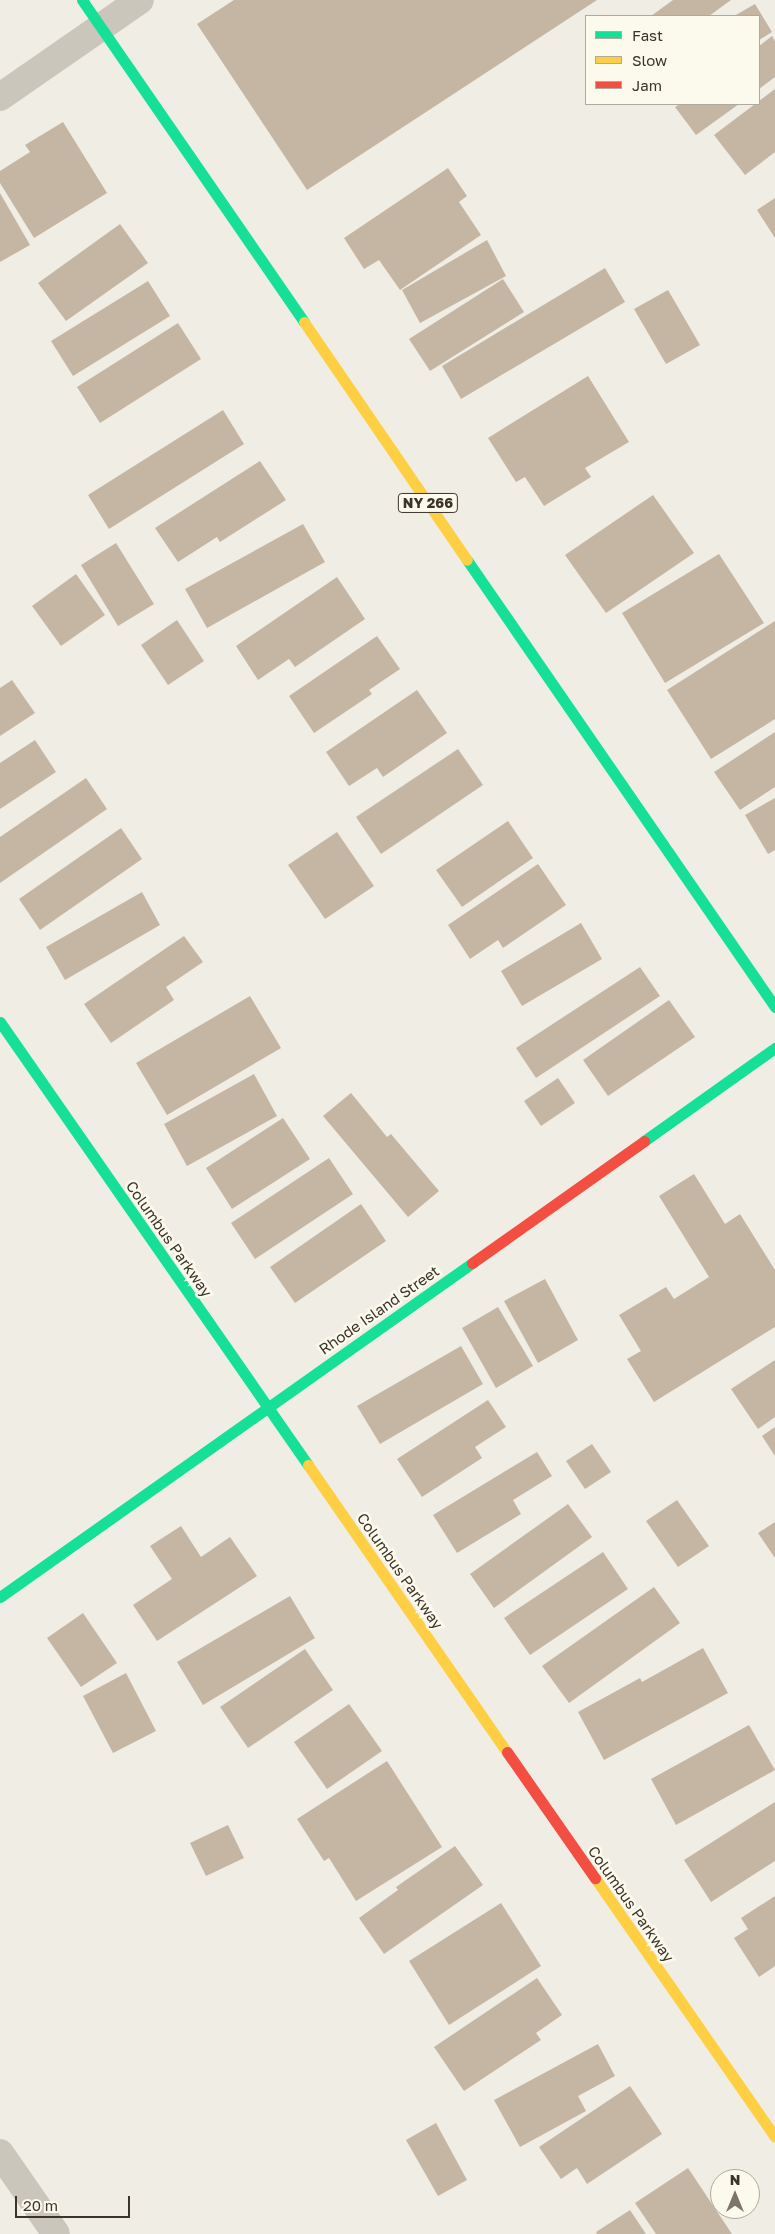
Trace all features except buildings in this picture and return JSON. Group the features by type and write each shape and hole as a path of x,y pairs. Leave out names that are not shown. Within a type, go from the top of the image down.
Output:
{"street":[{"name":"NY 266","path":"82,0 775,1007"},
{"path":"0,97 140,0"},
{"name":"Columbus Parkway","path":"0,1022 775,2137"},
{"name":"Rhode Island Street","path":"0,1597 775,1048"},
{"path":"0,2153 56,2234"}],"traffic: fast":[{"path":"82,0 304,322"},
{"path":"467,560 775,1007"},
{"path":"0,1022 308,1465"},
{"path":"644,1141 775,1048"},
{"path":"0,1597 472,1263"}],"traffic: slow":[{"path":"304,322 467,560"},
{"path":"308,1465 507,1752"},
{"path":"595,1878 775,2137"}],"traffic: jam":[{"path":"472,1263 644,1141"},
{"path":"507,1752 595,1878"}]}
